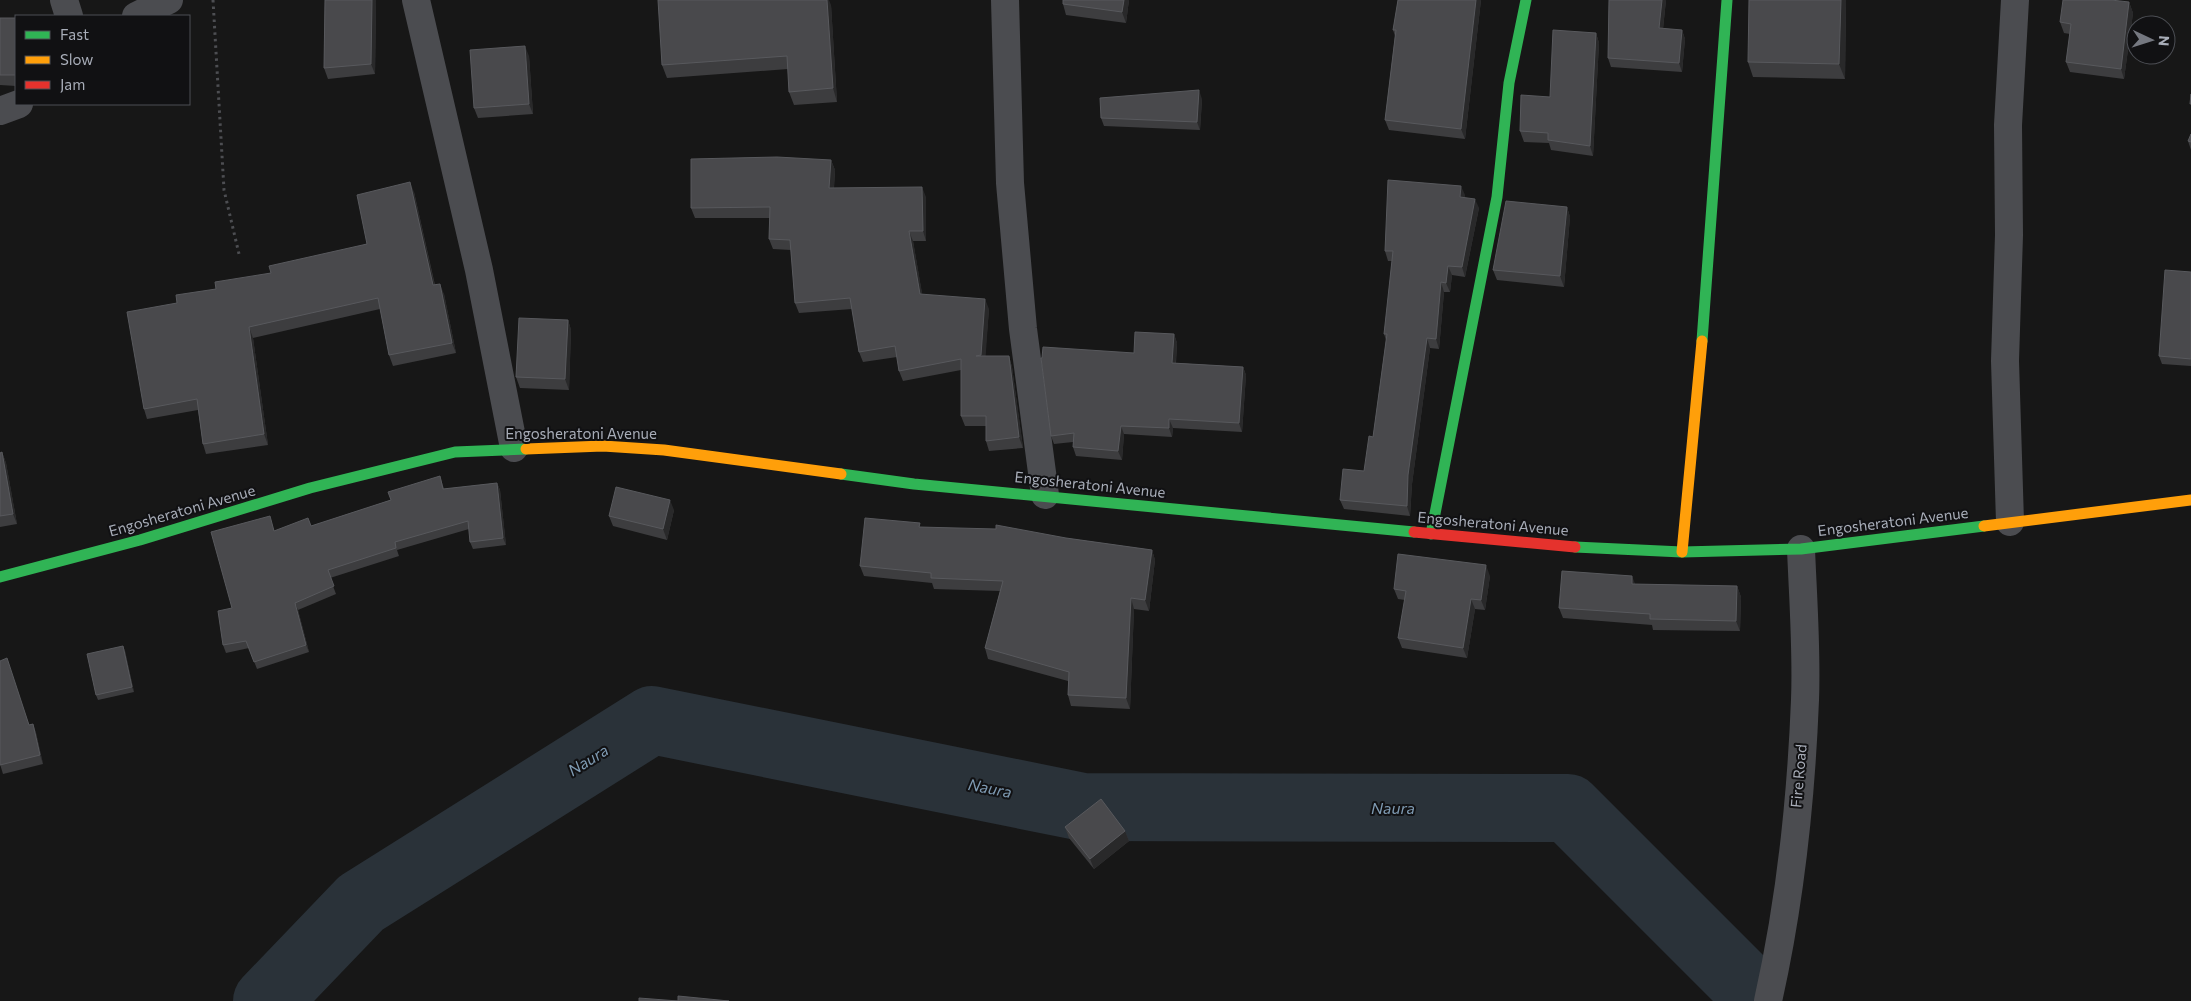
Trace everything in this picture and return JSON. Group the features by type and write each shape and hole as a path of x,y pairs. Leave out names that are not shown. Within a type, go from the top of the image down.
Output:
{"street":[{"path":"64,0 69,15"},
{"path":"138,15 169,0"},
{"path":"416,0 479,270 514,448"},
{"path":"1005,0 1010,183 1023,329 1044,496"},
{"path":"1431,534 1497,197 1509,83 1526,0"},
{"path":"1682,552 1717,170 1727,0"},
{"path":"2010,522 2006,360 2009,235 2008,125 2015,0"},
{"path":"0,112 17,105"},
{"name":"Engosheratoni Avenue","path":"0,577 140,540 310,488 445,454 514,448 603,446 664,450 914,484 1575,547 1682,552 1801,549 2191,500"},
{"name":"Fire Road","path":"1768,1001 1781,942 1798,794 1805,700 1801,549"}],"path":[{"path":"212,0 224,190 239,254"}],"building":[{"path":"325,0 372,0 371,64 324,68"},
{"path":"658,0 827,0 833,88 789,92 787,56 662,65"},
{"path":"1063,0 1124,0 1122,12 1063,4"},
{"path":"1398,0 1476,0 1461,129 1385,120 1396,30 1393,30"},
{"path":"1609,0 1662,0 1659,28 1682,30 1679,63 1608,58"},
{"path":"1749,0 1841,0 1839,64 1748,62"},
{"path":"2063,0 2129,2 2121,69 2066,62 2071,24 2060,22"},
{"path":"0,18 15,18 15,75 0,75"},
{"path":"1553,30 1596,33 1590,146 1548,140 1548,133 1520,131 1521,95 1550,97"},
{"path":"525,46 529,104 474,108 470,50"},
{"path":"1199,90 1197,122 1101,118 1100,98"},
{"path":"777,157 831,160 829,188 922,187 923,231 909,231 920,294 985,299 981,355 976,356 1009,356 1019,437 986,441 986,416 961,416 961,359 899,371 895,346 859,352 850,298 795,303 790,240 769,239 770,207 691,208 691,159"},
{"path":"1388,180 1461,186 1460,197 1475,199 1462,267 1448,266 1446,283 1441,282 1436,339 1427,338 1408,475 1407,506 1340,500 1343,469 1364,471 1369,436 1373,437 1387,334 1384,334 1393,251 1385,251"},
{"path":"410,182 433,285 440,284 452,343 389,355 378,298 249,327 264,434 203,444 197,399 144,409 127,312 177,303 176,295 216,289 215,282 271,273 269,266 367,244 357,195"},
{"path":"1506,201 1567,207 1560,276 1493,270"},
{"path":"2165,270 2191,272 2191,359 2159,356"},
{"path":"519,318 568,320 565,379 516,377"},
{"path":"1135,332 1174,334 1172,363 1243,367 1239,423 1169,419 1169,428 1121,426 1118,451 1073,447 1074,433 1051,436 1041,358 1043,347 1134,353"},
{"path":"2,452 13,514 0,516 0,453"},
{"path":"440,476 443,489 497,483 503,538 470,542 468,521 395,542 396,548 328,570 334,586 295,603 306,645 254,662 246,641 223,645 218,611 232,608 211,532 270,516 274,531 308,518 311,526 391,500 388,492"},
{"path":"616,487 670,500 663,529 609,516"},
{"path":"865,518 920,523 919,527 996,529 996,525 1066,538 1152,550 1145,600 1131,598 1126,698 1068,695 1069,672 985,648 1003,581 931,578 931,573 860,566"},
{"path":"1398,554 1486,565 1481,600 1471,599 1463,648 1398,638 1406,591 1394,589"},
{"path":"1562,571 1632,576 1632,584 1737,586 1736,621 1650,619 1650,614 1559,608"},
{"path":"123,646 132,687 96,695 87,654"},
{"path":"7,658 29,725 33,724 40,755 0,765 0,661"},
{"path":"1101,799 1125,831 1090,859 1065,827"},
{"path":"678,996 729,1001 678,1001"},
{"path":"639,998 678,1001 639,1001"}],"waterway":[{"name":"Naura","path":"267,1001 361,903 652,720 1083,807 1568,808 1741,981"}],"traffic: fast":[{"path":"1431,534 1497,197 1509,83 1526,0"},
{"path":"1702,341 1727,0"},
{"path":"0,577 140,540 310,488 455,452 526,449"},
{"path":"841,474 914,484 1414,532"},
{"path":"1575,547 1682,552 1801,549 1984,526"}],"traffic: slow":[{"path":"1682,552 1702,341"},
{"path":"526,449 603,446 664,450 841,474"},
{"path":"1984,526 2191,500"}],"traffic: jam":[{"path":"1414,532 1575,547"}]}
